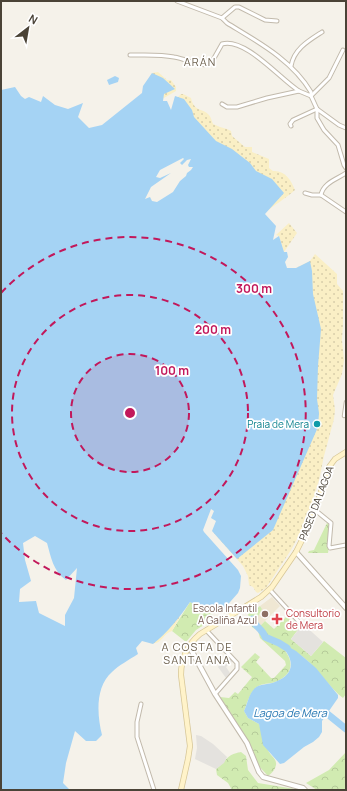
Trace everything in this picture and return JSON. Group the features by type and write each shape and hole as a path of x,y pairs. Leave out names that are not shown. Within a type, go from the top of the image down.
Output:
{"main road":[{"name":"PASEO DA LAGOA","path":"189,646 194,639 206,630 270,590 296,552 315,510 329,467 335,459 346,452"},
{"path":"181,790 190,746 181,675 182,661 189,646"}],"street":[{"path":"177,1 222,18 272,50 291,66 308,86 317,109 317,118 324,130 338,144 346,168"},
{"path":"222,18 235,7 239,7 265,20 277,20"},
{"path":"291,66 292,61 300,47 322,32"},
{"path":"130,55 177,57 202,65 208,65 213,60 222,44 228,42 242,48 262,60 291,86 312,96"},
{"path":"312,96 329,78 343,50"},
{"path":"222,104 227,107 237,107 299,90"},
{"path":"291,126 290,124 293,120 317,109"},
{"path":"317,109 339,125 346,128"},
{"path":"321,195 322,190 326,185 346,173"},
{"path":"306,193 321,195 346,212"},
{"path":"344,416 346,402"},
{"path":"315,510 331,523 330,548 346,545"},
{"path":"296,552 346,608"},
{"path":"270,590 302,625"},
{"path":"206,630 237,663 237,669 216,694"},
{"path":"189,646 216,694 247,743 259,772 263,777 306,790"},
{"path":"141,704 136,727 136,737 154,790"}],"shaded area":[{"name":"Escola Infantil A Galiña Azul","path":"272,597 280,606 260,626 256,620 262,609 260,606"},
{"path":"303,624 323,642 311,656 291,639"},
{"path":"228,656 233,661 226,667 230,673 226,678 218,667"},
{"path":"196,735 201,736 213,744 227,757 224,763 216,769 195,759 197,748"}],"green space":[{"path":"327,523 332,527 328,553 308,553 309,551 314,550"},
{"path":"190,602 209,612 215,618 196,630 186,642 172,631"},
{"path":"260,606 262,609 256,620 260,626 265,621 274,629 287,616 300,627 291,639 311,656 324,641 346,658 346,694 343,698 305,658 286,646 279,644 284,649 290,660 287,675 282,679 261,685 255,689 244,711 248,718 259,724 267,748 276,761 275,768 268,776 257,764 244,734 220,697 229,698 235,692 238,694 252,677 241,667 255,653 260,657 256,662 271,678 274,678 286,665 285,661 260,638 258,631 252,627 248,614"},
{"path":"241,752 246,756 248,770 258,783 301,790 232,790 228,783 217,775 216,769 229,756"},
{"path":"346,752 346,790 317,790 306,783 329,770"}],"sand":[{"path":"158,72 167,80 171,80 176,87 176,91 157,102 150,76 152,73"},
{"path":"181,94 191,98 196,108 207,113 213,124 231,131 232,136 245,147 252,147 252,152 269,159 269,168 273,171 281,172 287,176 295,190 265,213 175,100"},
{"path":"289,223 297,233 284,252 279,236 276,235"},
{"name":"Praia de Mera","path":"315,254 337,274 337,284 343,291 342,340 344,360 342,374 333,395 335,410 334,419 319,480 305,524 291,550 266,588 258,593 249,585 248,576 243,566 214,533 235,528 296,268 310,261"},
{"path":"177,612 181,615 172,631 157,643 149,643"}],"water":[{"path":"152,73 163,78 175,89 164,94 163,101 167,101 171,110 175,96 184,99 192,110 194,117 216,141 232,149 250,163 256,171 272,179 284,193 265,214 276,226 273,240 279,236 284,252 287,252 288,257 285,262 287,268 296,268 310,261 313,294 321,329 318,366 318,427 273,530 237,559 212,531 216,521 211,518 214,511 211,509 203,530 238,570 241,576 238,593 223,610 209,612 190,602 164,635 153,644 142,641 136,648 138,654 118,667 106,678 100,693 98,710 102,735 96,741 86,741 75,731 66,763 63,783 70,790 1,790 1,90 15,87 25,99 29,97 41,102 43,96 55,105 68,109 83,103 78,117 89,128 102,125 142,93 143,86","holes":["183,158 184,159 180,163 182,165 187,160 191,159 188,165 189,167 193,167 180,181 173,192 157,202 152,201 150,197 145,199 151,187 171,173 160,178 156,177 160,170","35,536 47,543 55,568 66,580 77,568 74,598 65,615 65,626 39,613 36,601 19,602 20,589 31,581 25,560 23,543"]},
{"path":"115,76 119,78 118,82 109,85 107,80"},
{"name":"Lagoa de Mera","path":"280,642 296,651 316,668 338,695 338,698 322,721 322,732 319,737 284,763 280,764 263,745 259,724 248,718 244,711 249,697 254,689 282,679 290,670 291,665 288,654 279,644"}],"waterway":[{"path":"252,619 263,632 265,637 287,648"},
{"path":"320,708 346,729"}],"place":[{"name":"Praia de Mera","path":"317,424"},
{"name":"Escola Infantil A Galiña Azul","path":"265,614"},
{"name":"Consultorio de Mera","path":"277,619"}],"district":[{"name":"ARÁN","path":"200,61"},
{"name":"A COSTA DE SANTA ANA","path":"197,652"}]}
